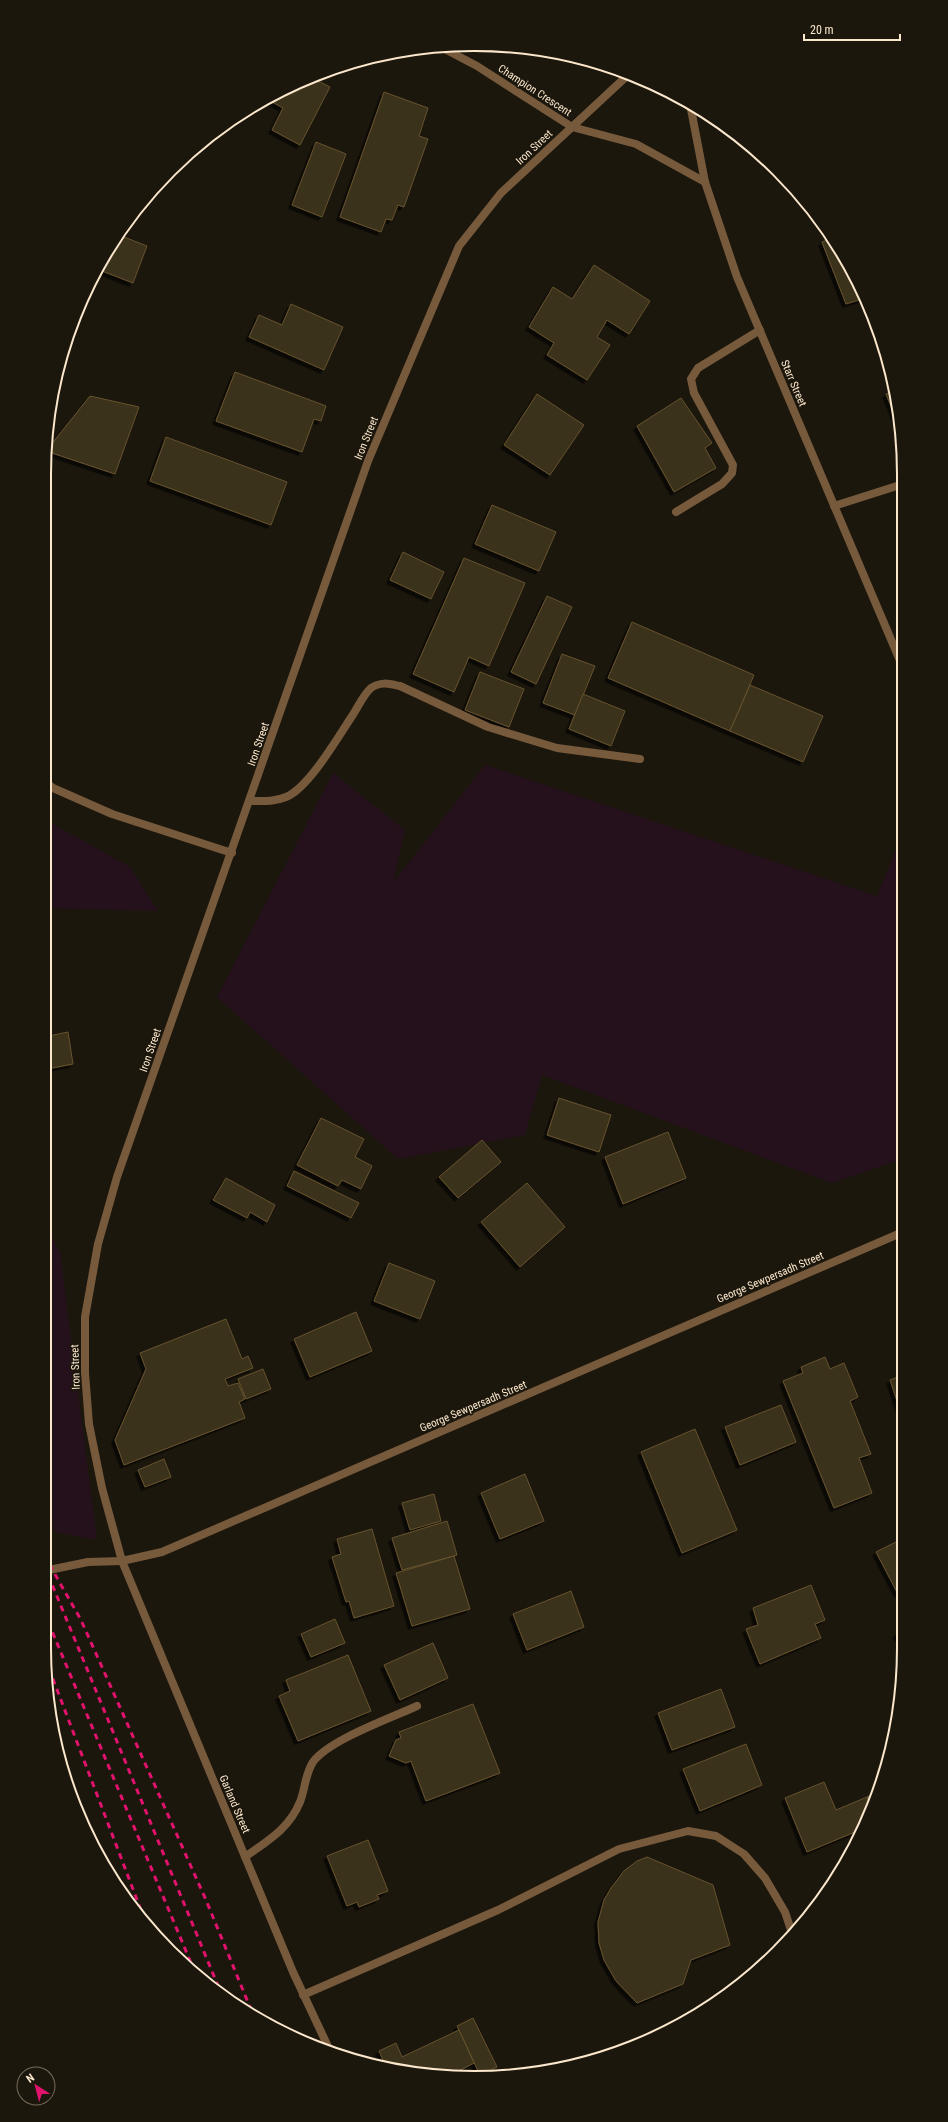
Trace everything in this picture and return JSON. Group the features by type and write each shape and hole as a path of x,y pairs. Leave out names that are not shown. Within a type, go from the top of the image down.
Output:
{"street":[{"name":"Champion Crescent","path":"450,52 477,66 572,127 624,78"},
{"name":"Starr Street","path":"691,111 705,182 737,277 897,654"},
{"path":"572,127 636,144 705,182"},
{"name":"Iron Street","path":"122,1561 102,1488 89,1424 85,1373 85,1317 98,1244 117,1177 232,854 368,461 459,246 500,193 572,127"},
{"path":"676,512 722,484 732,473 733,465 694,393 691,379 698,368 760,330"},
{"path":"834,506 897,487"},
{"path":"250,801 277,800 286,797 301,787 333,746 367,692 378,684 386,683 400,686 488,727 550,746 640,759"},
{"path":"51,786 112,814 232,854"},
{"name":"George Sewpersadh Street","path":"51,1570 88,1562 122,1561 162,1552 897,1235"},
{"name":"Garland Street","path":"122,1561 303,1995 327,2045"},
{"path":"245,1857 278,1834 289,1822 300,1802 314,1762 326,1751 339,1742 417,1706"},
{"path":"303,1995 498,1910 619,1849 688,1831 716,1836 744,1854 765,1878 785,1912 791,1929"}],"shaded area":[{"path":"485,765 877,896 897,847 897,1161 832,1183 542,1075 525,1135 398,1159 217,997 333,773 405,830 393,883"},
{"path":"51,823 130,867 158,911 51,908"},
{"path":"51,1234 60,1253 97,1540 55,1532 51,1522"}],"building":[{"path":"318,81 330,87 300,145 272,130 283,108 273,102"},
{"path":"384,92 428,108 419,136 428,139 404,207 398,205 392,220 386,219 381,232 340,217"},
{"path":"316,142 346,154 322,217 292,205"},
{"path":"124,237 147,246 133,283 103,271"},
{"path":"827,240 840,262 859,300 846,304 822,242"},
{"path":"594,265 650,301 629,334 607,320 597,337 610,345 587,380 547,355 554,343 529,327 553,287 572,299"},
{"path":"291,304 343,327 324,370 249,337 259,315 282,325"},
{"path":"235,372 326,406 321,421 314,419 302,452 216,421"},
{"path":"889,393 891,407 886,394"},
{"path":"537,394 584,425 550,475 504,445"},
{"path":"90,396 139,407 115,474 52,453 52,443"},
{"path":"681,398 712,443 705,448 716,468 674,492 637,426"},
{"path":"166,437 287,482 271,525 150,481"},
{"path":"492,505 556,532 539,571 475,544"},
{"path":"403,552 444,572 431,599 390,580"},
{"path":"464,558 525,583 489,666 469,657 454,692 413,674"},
{"path":"547,596 572,607 536,684 511,672"},
{"path":"632,622 754,675 730,731 608,678"},
{"path":"562,654 595,666 575,715 543,703"},
{"path":"480,672 524,689 509,727 465,710"},
{"path":"750,685 823,716 803,762 730,731"},
{"path":"583,694 625,711 611,746 569,729"},
{"path":"68,1032 73,1064 51,1068 51,1036"},
{"path":"559,1098 611,1115 599,1152 547,1135"},
{"path":"321,1118 364,1139 355,1157 372,1166 361,1189 342,1180 338,1186 297,1165"},
{"path":"668,1132 686,1178 623,1204 605,1157"},
{"path":"482,1140 501,1162 458,1198 439,1177"},
{"path":"294,1171 359,1203 351,1218 287,1186"},
{"path":"226,1178 275,1205 267,1222 250,1212 247,1218 213,1200"},
{"path":"527,1183 565,1227 520,1267 481,1222"},
{"path":"389,1263 435,1281 420,1319 374,1301"},
{"path":"356,1312 372,1351 310,1377 294,1339"},
{"path":"226,1319 242,1359 248,1356 253,1368 225,1379 228,1386 238,1383 245,1399 239,1402 245,1418 124,1465 115,1440 146,1369 140,1353"},
{"path":"825,1357 830,1369 844,1363 858,1397 850,1401 871,1454 859,1458 872,1493 834,1508 783,1381 803,1373 801,1367"},
{"path":"263,1369 271,1389 246,1399 238,1379"},
{"path":"897,1377 897,1401 890,1380"},
{"path":"781,1405 796,1442 740,1465 725,1427"},
{"path":"695,1429 737,1530 682,1553 641,1452"},
{"path":"164,1459 171,1477 145,1487 138,1470"},
{"path":"525,1474 544,1521 500,1539 481,1493"},
{"path":"434,1494 441,1521 410,1530 402,1503"},
{"path":"447,1521 457,1555 402,1570 392,1538"},
{"path":"372,1529 394,1606 354,1618 349,1601 346,1602 332,1557 341,1554 337,1539"},
{"path":"897,1542 897,1592 876,1552"},
{"path":"454,1556 470,1609 412,1626 396,1573"},
{"path":"811,1585 825,1620 815,1624 821,1638 760,1664 746,1629 758,1625 753,1608"},
{"path":"571,1591 584,1627 527,1650 513,1614"},
{"path":"335,1619 345,1643 311,1657 301,1634"},
{"path":"433,1643 448,1678 400,1700 384,1665"},
{"path":"348,1655 371,1711 298,1741 279,1696 290,1691 286,1680"},
{"path":"721,1689 735,1727 672,1750 658,1713"},
{"path":"473,1704 500,1773 426,1801 411,1761 406,1763 389,1756 396,1740 401,1738 399,1732"},
{"path":"746,1744 762,1785 700,1811 683,1769"},
{"path":"824,1782 836,1810 867,1797 869,1800 854,1832 807,1852 785,1798"},
{"path":"368,1840 388,1891 377,1895 379,1899 359,1907 357,1902 347,1906 327,1856"},
{"path":"647,1857 713,1885 730,1945 691,1960 683,1984 637,2003 616,1981 604,1960 599,1943 598,1922 604,1900 611,1888 624,1871 637,1861"},
{"path":"473,2018 497,2067 490,2070 478,2071 457,2026"},
{"path":"459,2030 474,2063 460,2070 419,2067 384,2061 379,2051 396,2043 402,2057"}],"railway":[{"path":"51,1567 81,1620 206,1900 250,2007"},
{"path":"51,1582 218,1985"},
{"path":"51,1629 190,1962"},
{"path":"52,1677 140,1909"}]}
